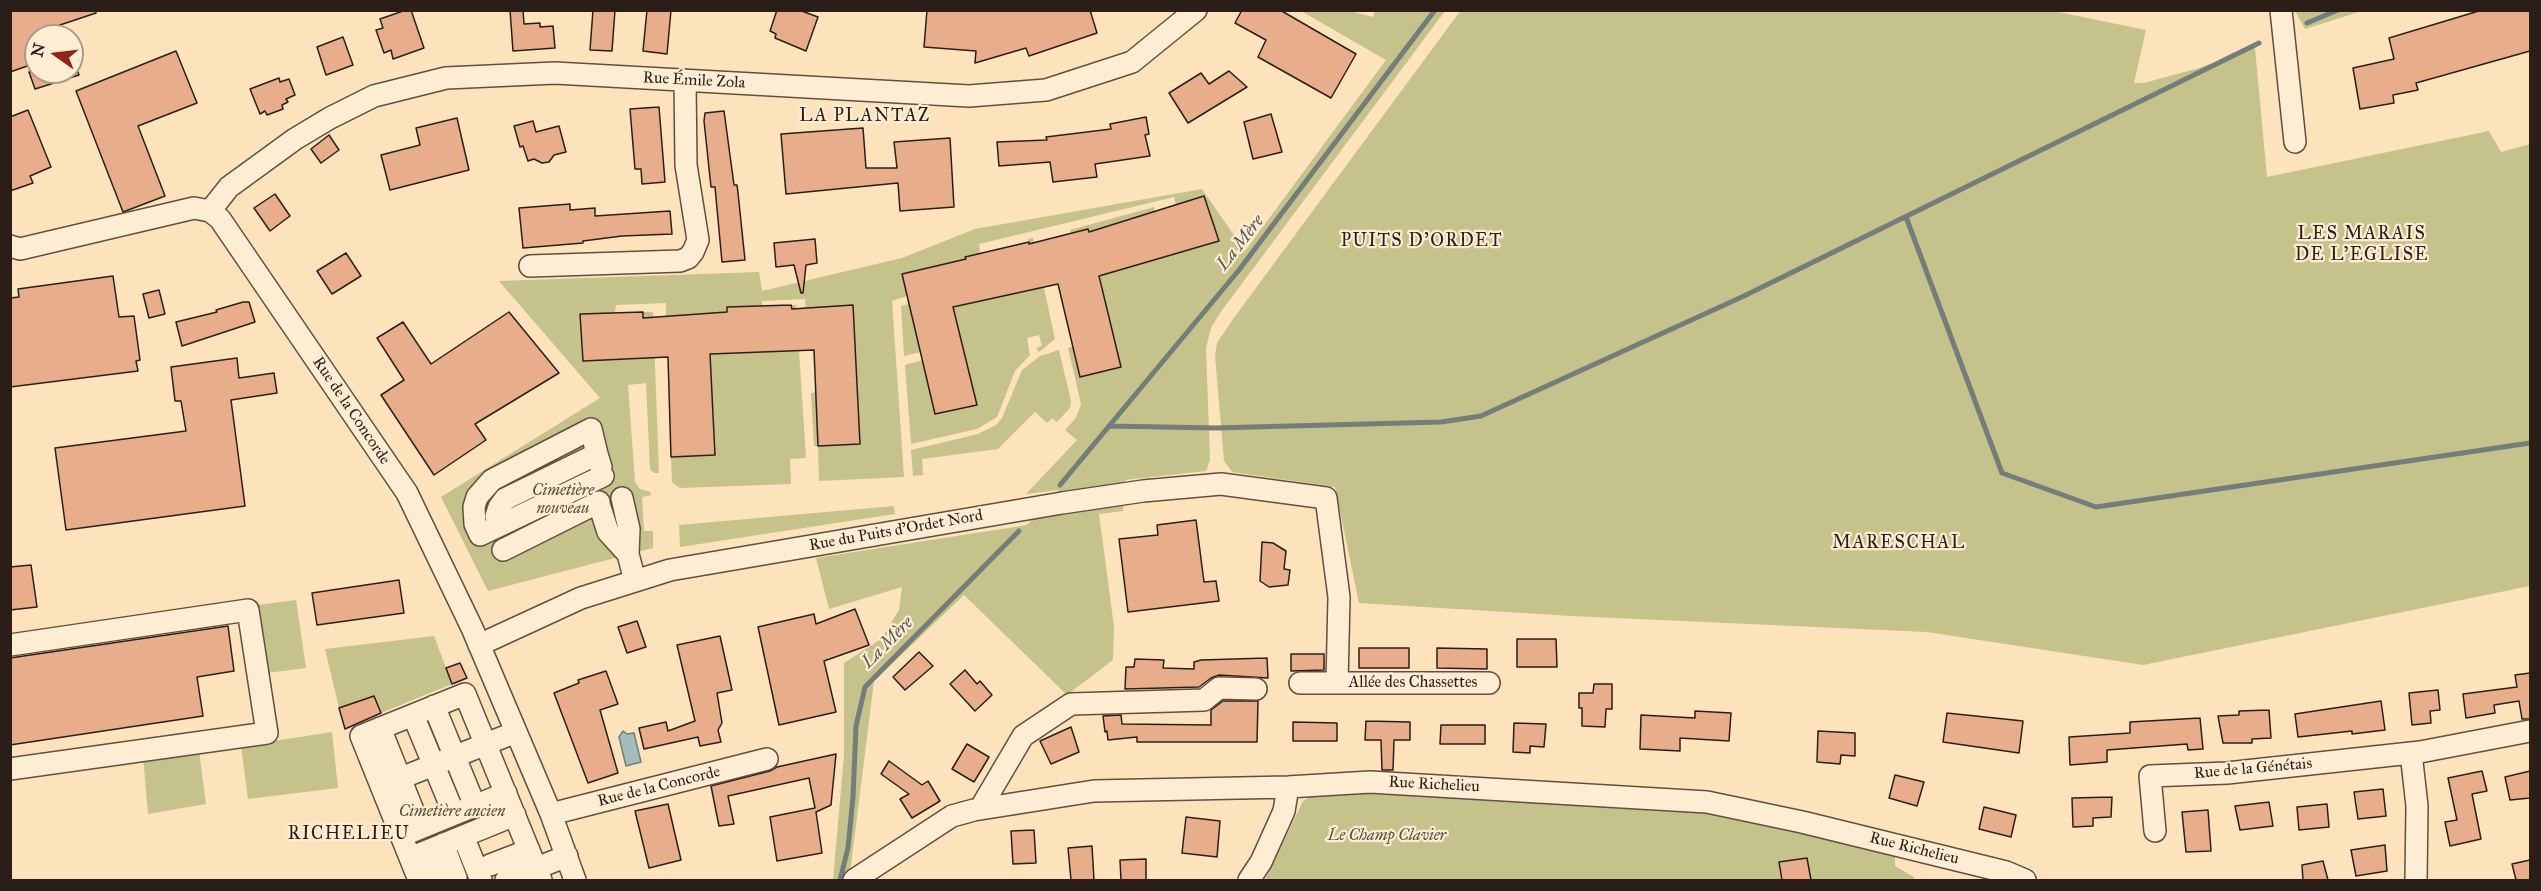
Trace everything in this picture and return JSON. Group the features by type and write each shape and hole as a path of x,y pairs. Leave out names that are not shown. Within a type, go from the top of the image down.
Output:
{"street":[{"name":"Rue Émile Zola","path":"210,211 229,187 295,139 330,118 374,96 446,78 555,73 969,96 1046,90 1132,62 1196,10"},
{"path":"2281,10 2295,142"},
{"path":"530,266 680,261 688,258 693,252 698,240 686,165 685,80"},
{"path":"14,250 194,208 210,211"},
{"name":"Rue de la Concorde","path":"210,211 220,219 407,493 479,645 551,814 575,880"},
{"path":"602,491 499,526 496,516 504,499 597,454 608,532 628,554"},
{"path":"503,550 613,483 619,487 629,529 628,554 635,581"},
{"name":"Rue du Puits d'Ordet Nord","path":"479,645 581,598 681,568 1143,490 1221,484 1326,498"},
{"name":"Allée des Chassettes","path":"1326,498 1339,597 1337,683"},
{"path":"10,645 248,610 267,733 10,769"},
{"name":"Allée des Chassettes","path":"1300,683 1489,683"},
{"path":"980,809 1023,736 1071,704 1204,699 1219,688 1256,689"},
{"path":"418,829 398,779 361,736 444,702 472,750 492,799 515,815 527,872"},
{"path":"413,715 454,814"},
{"path":"387,726 398,779 418,829 436,847 456,878 448,880"},
{"name":"Rue de la Génétais","path":"2155,831 2151,776 2227,773 2411,753 2530,731"},
{"path":"398,779 516,732"},
{"path":"2411,753 2417,806 2416,880"},
{"name":"Rue de la Concorde","path":"551,814 767,759"},
{"name":"Rue Richelieu","path":"854,880 952,816 980,809 1094,791 1288,787 1370,782 1707,802 1802,822 1981,866 2025,880"},
{"path":"1250,880 1261,862 1284,811 1288,787"},
{"path":"418,829 492,799"},
{"path":"419,880 436,847 515,815"},
{"path":"436,847 485,873 527,872 567,856"},
{"path":"436,847 439,880"}],"green space":[{"path":"1461,10 2053,11 2146,30 2134,83 2144,83 2199,68 2255,48 2267,177 2489,131 2501,152 2530,144 2530,586 2143,665 1927,632 1571,616 1359,603 1335,487 1232,472 1224,461 1215,356 1217,343"},
{"name":"Cimetière nouveau","path":"1301,11 1350,11 1373,17 1375,11 1445,11 1211,328 1206,348 1210,460 1206,471 1125,480 1123,511 1099,514 1114,627 1113,660 1067,695 964,595 874,681 850,873 833,880 844,755 844,663 881,639 899,610 902,587 829,609 816,558 1027,525 1059,490 1026,494 1077,440 1065,430 1076,418 1081,404 1068,348 1073,346 1081,376 1121,367 1088,229 1071,233 1070,230 1154,207 1155,211 1176,205 1174,197 979,244 980,253 966,257 976,301 1039,288 1028,239 1033,238 1055,339 1039,352 1036,348 1042,346 1039,335 1027,338 1030,355 1015,371 997,417 977,429 911,444 905,365 923,360 977,404 943,265 907,296 892,301 904,477 819,481 818,446 860,444 853,305 813,308 813,329 807,329 805,299 762,301 762,306 727,308 729,353 793,350 791,305 796,305 806,458 790,459 791,484 680,488 672,482 671,457 715,454 708,313 666,316 666,303 616,305 615,313 581,314 583,361 644,358 643,312 653,312 659,473 654,473 650,469 646,383 628,385 635,482 640,489 650,492 651,495 642,497 644,531 653,531 653,548 488,591 441,497 600,398 499,281 759,272 762,291 902,258 975,229 1202,189 1245,251 1386,60"},
{"path":"2295,11 2362,11 2305,29"},
{"path":"909,304 921,352 904,356 901,306"},
{"path":"1059,350 1071,401 1070,408 1057,422 1052,418 1047,423 1035,412 998,449 922,459 923,475 913,476 911,450 978,434 996,425 1002,418 1022,370 1040,356"},
{"path":"816,392 818,446 814,446 811,393"},
{"path":"894,506 895,514 680,547 679,525"},
{"path":"296,600 306,668 267,673 258,605"},
{"path":"434,636 452,684 381,713 374,696 339,708 325,649"},
{"path":"332,732 338,788 248,799 241,746"},
{"path":"199,751 206,804 148,814 143,756"},
{"name":"Le Champ Clavier","path":"1369,791 1688,808 1895,852 1895,866 1914,877 1914,880 1265,880 1303,801 1313,795"}],"water":[{"path":"623,731 627,734 634,733 641,762 626,766 619,737"}],"building":[{"path":"10,10 96,10 96,13 63,24 24,24 24,67 10,72"},
{"path":"411,10 424,48 393,59 391,50 384,53 376,30 383,28 380,19"},
{"path":"510,10 523,10 524,24 540,23 540,27 553,26 555,48 513,51"},
{"path":"593,10 615,10 612,51 590,50"},
{"path":"647,10 671,10 667,54 643,51"},
{"path":"777,10 799,10 818,17 806,51 775,38 776,34 770,31"},
{"path":"927,10 1090,10 1097,33 1029,56 1026,48 975,63 976,51 924,47"},
{"path":"1242,10 1280,10 1356,54 1331,98 1258,57 1266,40 1235,23"},
{"path":"2482,10 2530,10 2530,51 2416,83 2418,90 2393,95 2394,103 2360,109 2353,68 2394,59 2389,38"},
{"path":"343,37 353,65 326,75 317,47"},
{"path":"176,51 197,103 138,126 165,196 123,212 76,91"},
{"path":"1229,71 1247,87 1188,123 1169,93 1201,73 1209,84"},
{"path":"279,78 280,82 289,79 295,95 286,99 288,102 282,105 283,109 267,115 265,111 260,114 250,89"},
{"path":"33,84 51,84 35,89"},
{"path":"659,107 665,182 642,184 641,169 635,169 630,109"},
{"path":"28,110 51,167 30,176 33,183 10,191 10,117"},
{"path":"724,111 734,185 737,185 745,260 722,262 715,187 711,187 704,121 705,113"},
{"path":"1271,114 1282,152 1253,159 1244,122"},
{"path":"1146,117 1149,134 1145,135 1150,156 1095,164 1097,177 1053,182 1050,162 999,166 997,142 1047,140 1046,137 1111,129 1110,124"},
{"path":"457,118 469,170 390,190 381,155 420,145 416,128"},
{"path":"533,121 536,132 559,126 566,152 554,155 549,162 542,163 534,159 528,161 523,146 520,147 514,126"},
{"path":"863,128 866,168 897,168 894,142 950,138 954,207 900,211 898,183 786,194 781,134"},
{"path":"329,135 339,150 321,163 311,149"},
{"path":"275,194 290,216 270,231 254,208"},
{"path":"1204,196 1219,241 1099,276 1121,367 1080,377 1058,284 953,307 977,405 935,414 902,274 1029,242 1029,244 1088,229 1089,232"},
{"path":"570,204 570,210 595,208 595,216 670,211 672,234 622,236 583,241 583,243 523,248 519,208"},
{"path":"815,239 817,263 806,265 803,293 801,293 794,265 776,267 774,243"},
{"path":"346,253 361,276 332,294 317,271"},
{"path":"113,276 119,317 134,316 140,360 136,361 138,371 10,387 10,298 19,297 18,289"},
{"path":"159,290 165,314 149,318 143,294"},
{"path":"249,302 255,322 182,346 176,322 217,312 216,310"},
{"path":"791,305 792,309 853,305 860,444 818,446 814,350 710,354 715,455 671,457 668,357 583,361 580,314 643,312 643,318 727,312 727,307"},
{"path":"509,312 559,373 475,424 486,440 434,475 381,395 404,380 377,338 403,322 431,364"},
{"path":"237,358 239,378 274,373 277,393 231,400 245,506 66,530 55,448 186,431 181,401 175,401 171,367"},
{"path":"1196,520 1204,582 1216,581 1219,601 1128,612 1119,539 1158,535 1157,525"},
{"path":"1262,542 1273,543 1286,551 1284,569 1290,570 1288,585 1269,587 1260,581"},
{"path":"31,565 37,607 10,610 10,567"},
{"path":"399,580 404,613 317,625 312,593"},
{"path":"855,609 869,645 824,661 836,712 779,725 758,627 814,614 816,624"},
{"path":"637,621 646,647 627,653 618,627"},
{"path":"228,626 234,671 197,677 203,716 10,745 10,658"},
{"path":"720,636 732,690 717,693 722,723 718,730 721,742 700,746 698,737 644,749 639,728 666,722 668,731 695,721 677,645"},
{"path":"1517,639 1556,639 1557,667 1517,667"},
{"path":"1359,648 1409,648 1409,668 1359,668"},
{"path":"1437,648 1487,649 1487,669 1437,668"},
{"path":"919,652 933,666 905,690 893,677"},
{"path":"1291,654 1324,654 1324,670 1291,671"},
{"path":"1267,658 1268,678 1219,675 1199,687 1125,689 1126,667 1134,667 1135,659 1164,660 1163,668 1194,669 1194,662 1201,660"},
{"path":"460,663 467,678 452,684 446,668"},
{"path":"965,670 977,684 980,681 992,695 975,711 950,684"},
{"path":"606,671 618,704 600,710 618,773 588,783 554,693 579,683 578,680"},
{"path":"2530,673 2530,719 2522,719 2519,701 2494,705 2495,713 2466,718 2463,694 2517,687 2515,675"},
{"path":"1594,684 1612,684 1612,709 1606,709 1605,727 1582,726 1579,693 1593,693"},
{"path":"2438,690 2440,710 2430,711 2431,723 2412,725 2409,693"},
{"path":"374,696 381,713 345,729 339,708"},
{"path":"1223,701 1258,701 1257,742 1137,742 1137,737 1108,740 1107,731 1105,732 1103,716 1121,715 1122,724 1211,725 1211,710"},
{"path":"2381,701 2385,730 2298,737 2295,714"},
{"path":"2269,710 2271,738 2252,739 2252,743 2223,743 2218,716 2239,715 2239,711"},
{"path":"1695,711 1731,713 1729,741 1680,738 1680,751 1640,749 1641,715 1695,718"},
{"path":"1947,713 2023,721 2019,753 1943,742"},
{"path":"2200,718 2203,749 2188,750 2187,744 2107,750 2107,762 2070,765 2069,737 2130,733 2130,722"},
{"path":"1366,721 1410,722 1410,740 1394,740 1393,770 1382,770 1381,740 1365,740"},
{"path":"1293,722 1337,723 1337,741 1293,741"},
{"path":"1514,723 1546,724 1544,747 1530,746 1530,753 1513,752"},
{"path":"1441,725 1485,725 1485,744 1440,744"},
{"path":"1071,727 1079,752 1051,764 1040,741"},
{"path":"1818,731 1855,733 1855,756 1841,755 1840,764 1817,762"},
{"path":"967,744 989,757 974,782 952,769"},
{"path":"836,754 831,805 816,812 822,853 777,861 770,817 815,808 809,778 728,796 734,824 719,826 711,786 770,771 777,767"},
{"path":"889,761 922,785 928,781 940,801 912,818 900,799 909,794 881,774"},
{"path":"2482,771 2487,791 2472,794 2481,839 2450,846 2445,822 2457,820 2448,778"},
{"path":"2530,771 2530,798 2510,800 2505,777"},
{"path":"1895,775 1924,782 1917,806 1889,798"},
{"path":"2383,789 2386,816 2358,819 2354,792"},
{"path":"2112,797 2111,817 2093,818 2093,826 2073,827 2072,798"},
{"path":"2269,802 2273,826 2240,830 2235,806"},
{"path":"668,804 681,860 649,868 635,811"},
{"path":"2327,804 2329,827 2299,830 2297,807"},
{"path":"1984,807 2016,815 2011,837 1979,829"},
{"path":"2208,810 2211,851 2186,852 2182,812"},
{"path":"1186,817 1220,821 1217,857 1182,853"},
{"path":"1034,830 1036,863 1013,864 1011,831"},
{"path":"2385,845 2387,871 2356,876 2351,850"},
{"path":"1092,846 1094,880 1071,880 1068,848"},
{"path":"1807,858 1811,880 1782,880 1779,862"},
{"path":"1146,859 1146,880 1121,880 1120,860"},
{"path":"2530,860 2530,880 2516,880 2512,864"},
{"path":"2323,861 2328,880 2303,880 2302,865"}],"waterway":[{"name":"La Mère","path":"1060,485 1239,270 1435,10"},
{"path":"2307,23 2338,10"},
{"path":"1109,426 1215,428 1441,422 1481,416 1744,296 2259,43"},
{"path":"1906,217 2002,473 2096,507 2530,443"},
{"name":"La Mère","path":"840,880 848,848 856,726 865,687 1019,531"}],"district":[{"name":"LA PLANTAZ","path":"865,117"},
{"name":"PUITS D'ORDET","path":"1422,242"},
{"name":"LES MARAIS DE L'EGLISE","path":"2362,245"},
{"name":"MARESCHAL","path":"1899,544"},
{"name":"RICHELIEU","path":"349,835"}],"park label":[{"name":"Cimetière ancien","path":"452,812"}]}
